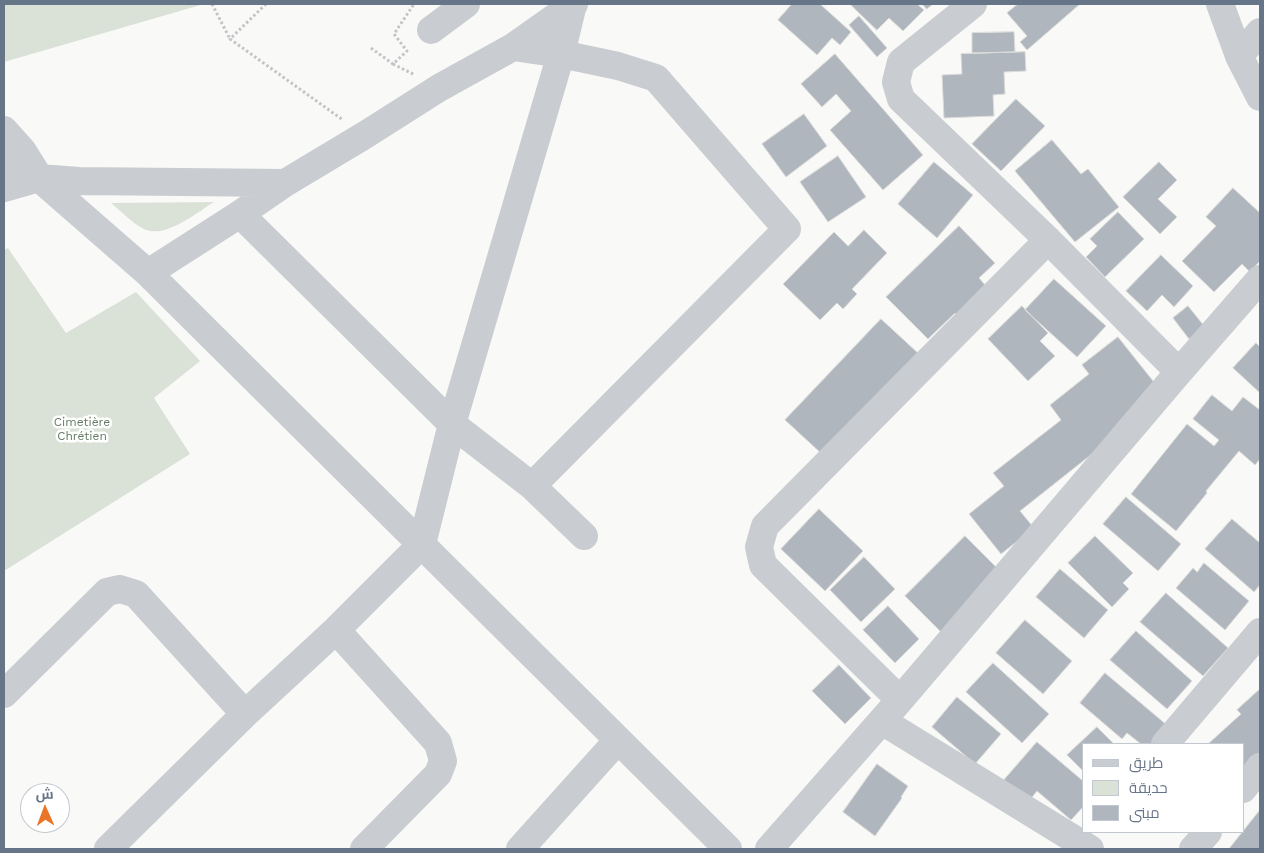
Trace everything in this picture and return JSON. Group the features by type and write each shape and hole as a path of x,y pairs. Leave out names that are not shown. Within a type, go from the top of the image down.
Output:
{"street":[{"path":"431,30 466,4"},
{"path":"148,273 285,183 439,88 513,47 574,4"},
{"path":"108,849 245,714 336,630 422,544 452,424 574,4"},
{"path":"973,4 900,62 896,82 901,99 1048,240 1179,372"},
{"path":"1220,4 1238,56 1260,97"},
{"path":"1238,56 1260,32"},
{"path":"513,47 618,66 656,78 787,229 532,486"},
{"path":"4,130 22,150 39,178"},
{"path":"4,158 39,178 148,273 728,849"},
{"path":"4,188 39,178 79,181 285,183"},
{"path":"240,214 452,424 532,486 584,536"},
{"path":"900,700 763,565 759,547 765,526 1048,240"},
{"path":"769,849 882,721 1179,372 1260,280"},
{"path":"4,694 107,592 120,589 136,594 245,714"},
{"path":"336,630 438,743 443,761 438,774 364,849"},
{"path":"1166,743 1260,632"},
{"path":"882,721 1087,841"},
{"path":"520,849 618,740"},
{"path":"1244,788 1260,767"},
{"path":"1193,849 1207,833"}],"path":[{"path":"212,4 230,39 365,135"},
{"path":"230,39 266,4"},
{"path":"371,48 393,64 407,50 394,34 414,4"}],"green space":[{"path":"4,4 204,4 4,62"},
{"path":"214,202 179,224 160,231 150,231 142,228 111,203"},
{"name":"Cimetière Chrétien","path":"8,248 66,333 136,292 200,361 154,398 190,454 4,571 4,250"}],"building":[{"path":"792,4 820,4 851,32 840,45 832,38 817,55 778,20"},
{"path":"850,4 917,4 924,10 903,31 889,18 877,30"},
{"path":"922,4 933,4 927,9"},
{"path":"1018,4 1080,4 1027,50 1020,42 1027,36 1007,13"},
{"path":"859,16 887,48 877,57 849,25"},
{"path":"1014,32 1015,52 972,53 972,33"},
{"path":"1025,52 1026,71 1004,72 1005,94 993,95 994,116 944,118 942,75 962,74 961,54"},
{"path":"835,54 923,155 883,190 830,130 851,111 836,94 822,107 801,84"},
{"path":"1016,99 1045,126 1001,171 972,144"},
{"path":"804,114 827,146 786,177 762,144"},
{"path":"1052,140 1081,174 1088,169 1119,207 1075,242 1015,171"},
{"path":"838,156 866,197 828,222 800,182"},
{"path":"934,162 973,195 937,238 898,204"},
{"path":"1159,162 1177,180 1158,199 1177,217 1160,234 1123,197"},
{"path":"1233,188 1260,213 1260,261 1250,272 1242,264 1214,292 1182,261 1216,226 1206,217"},
{"path":"1118,212 1144,239 1105,277 1086,257 1097,246 1090,239"},
{"path":"959,226 995,263 979,278 992,293 963,321 955,313 928,339 886,297"},
{"path":"864,230 887,253 852,289 857,294 843,309 837,303 820,320 783,284 834,232 848,246"},
{"path":"1161,255 1193,286 1174,307 1162,295 1147,311 1126,291"},
{"path":"1054,279 1106,326 1077,357 1025,310"},
{"path":"1022,306 1048,333 1040,341 1055,356 1028,381 988,339"},
{"path":"1188,306 1205,327 1189,339 1173,318"},
{"path":"881,319 919,354 823,455 785,420"},
{"path":"1118,337 1165,396 1020,511 1034,528 1001,554 969,514 1004,486 993,473 1061,420 1050,405 1089,374 1082,365"},
{"path":"1256,343 1260,347 1260,393 1233,368"},
{"path":"1212,395 1232,411 1243,397 1260,410 1260,459 1255,465 1239,451 1176,531 1131,494 1187,424 1214,446 1219,440 1193,419"},
{"path":"1126,497 1181,544 1158,571 1103,524"},
{"path":"819,509 863,551 825,591 781,549"},
{"path":"1232,519 1260,543 1260,585 1254,592 1205,549"},
{"path":"965,536 999,570 941,632 905,596"},
{"path":"1095,536 1133,573 1123,583 1129,589 1112,607 1068,563"},
{"path":"864,557 895,589 861,622 830,590"},
{"path":"1204,563 1249,601 1225,630 1176,588 1193,568 1197,572"},
{"path":"1060,569 1108,610 1084,638 1036,597"},
{"path":"1166,593 1228,648 1203,676 1140,622"},
{"path":"888,606 919,639 895,663 863,630"},
{"path":"1025,620 1072,661 1043,694 996,653"},
{"path":"1136,631 1192,681 1167,709 1110,660"},
{"path":"993,663 1049,714 1022,743 966,692"},
{"path":"839,665 871,698 845,724 812,691"},
{"path":"1105,673 1168,726 1154,743 1140,743 1127,733 1122,739 1080,703"},
{"path":"1260,689 1260,758 1244,774 1244,743 1209,743 1241,714 1237,710"},
{"path":"957,697 1001,734 975,764 932,727"},
{"path":"1097,727 1113,743 1082,743 1082,770 1067,755"},
{"path":"1037,742 1082,780 1082,808 1071,820 1037,791 1029,801 1004,780"},
{"path":"877,764 908,786 902,798 875,836 843,812"},
{"path":"1260,810 1260,849 1229,849 1242,833 1244,833 1244,830"}]}
